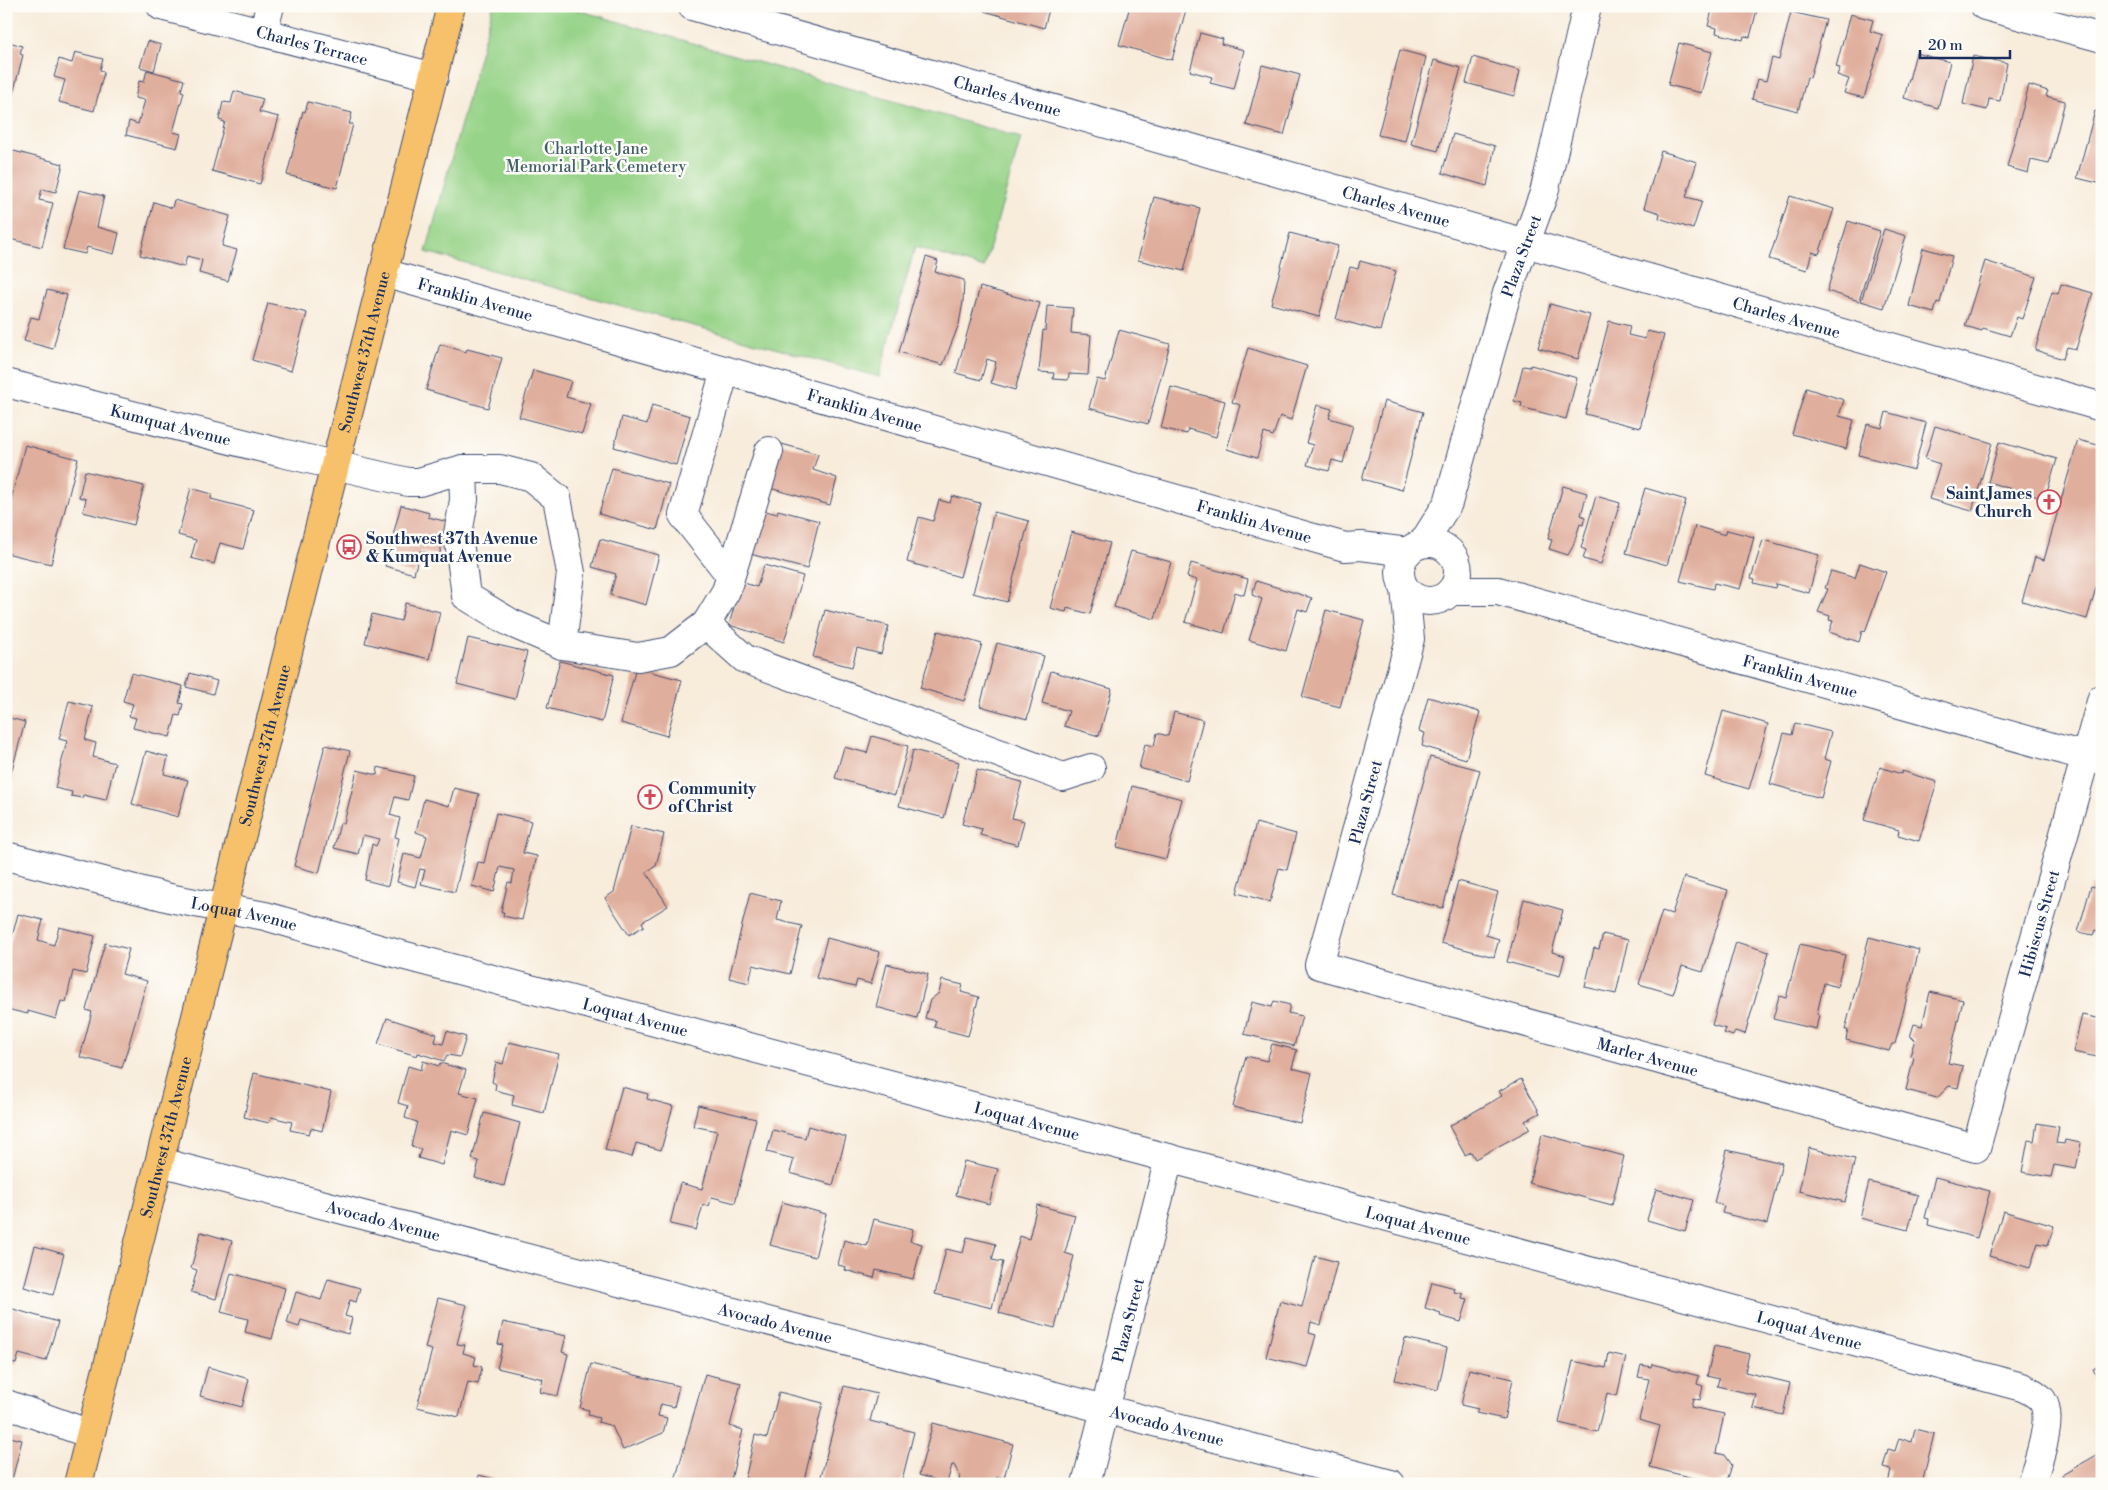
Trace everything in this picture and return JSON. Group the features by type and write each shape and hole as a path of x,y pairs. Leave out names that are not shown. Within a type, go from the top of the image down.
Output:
{"main road":[{"name":"Southwest 37th Avenue","path":"78,1484 451,6"}],"street":[{"name":"Charles Terrace","path":"162,6 434,77"},
{"path":"263,33 270,6"},
{"name":"Charles Avenue","path":"692,6 2102,407"},
{"name":"Plaza Street","path":"1415,548 1448,503 1507,292 1546,185 1587,6"},
{"path":"1985,6 2102,38"},
{"name":"Franklin Avenue","path":"384,273 1345,547 1415,548"},
{"path":"725,371 683,515 730,575"},
{"name":"Kumquat Avenue","path":"6,382 335,466 408,482 419,482 463,469 500,468 531,477 557,498 570,573 562,645"},
{"path":"463,469 464,500 458,534 466,596 510,623 562,645 638,657 671,652 706,624 726,591 769,451"},
{"name":"Plaza Street","path":"1448,503 1453,556"},
{"path":"1439,544 1453,556 1458,576 1446,595 1421,600 1412,596 1403,584 1400,570 1402,560 1415,548 1439,544"},
{"name":"Franklin Avenue","path":"1345,547 1359,558 1403,584"},
{"name":"Franklin Avenue","path":"1453,556 1498,591"},
{"name":"Plaza Street","path":"1320,965 1410,639 1403,584"},
{"name":"Franklin Avenue","path":"1446,595 1498,591 2094,759"},
{"name":"Plaza Street","path":"1410,639 1446,595"},
{"path":"706,624 745,658 755,662 1063,777 1091,768"},
{"name":"Hibiscus Street","path":"1976,1148 2094,759 2102,698"},
{"name":"Loquat Avenue","path":"6,856 174,899 265,916 383,950 2008,1383 2031,1391 2042,1400 2046,1416 2046,1426 2031,1484"},
{"name":"Marler Avenue","path":"1320,965 1976,1148"},
{"name":"Plaza Street","path":"1086,1484 1169,1158"},
{"name":"Avocado Avenue","path":"160,1162 1391,1484"},
{"path":"6,1404 90,1434"}],"green space":[{"name":"Charlotte Jane Memorial Park Cemetery","path":"493,6 564,6 1021,138 984,268 915,247 879,377 426,252"}],"building":[{"path":"985,6 1050,6 1044,28 984,11"},
{"path":"1130,6 1187,6 1172,60 1119,45"},
{"path":"1713,6 1758,6 1750,37 1744,36 1743,40 1716,33 1717,28 1708,26"},
{"path":"1791,12 1826,20 1810,78 1807,77 1798,111 1752,99 1757,79 1766,81 1772,58 1779,60"},
{"path":"1850,14 1873,20 1870,31 1883,35 1864,98 1844,93 1849,79 1837,75 1840,68 1836,67"},
{"path":"1200,33 1223,39 1221,44 1244,50 1234,89 1210,83 1212,77 1190,71"},
{"path":"6,41 22,46 20,54 23,55 12,98 6,97"},
{"path":"148,41 161,45 154,71 140,67"},
{"path":"1679,43 1712,52 1701,93 1668,85"},
{"path":"1400,50 1426,57 1405,141 1378,135"},
{"path":"75,52 103,59 100,70 104,72 94,111 59,102 65,80 54,77 59,59 72,63"},
{"path":"1916,53 1950,62 1938,108 1904,98"},
{"path":"1973,56 2007,63 2000,101 1989,99 1987,110 1963,104"},
{"path":"1473,57 1520,71 1514,96 1466,83"},
{"path":"1434,60 1461,68 1438,151 1411,144"},
{"path":"1262,65 1300,75 1284,135 1246,125"},
{"path":"147,70 184,80 181,91 184,92 173,132 181,134 177,148 126,135 129,121 138,124 145,100 135,98 139,81 144,82"},
{"path":"2029,85 2048,91 2046,96 2065,101 2049,164 2031,160 2028,173 2007,167"},
{"path":"234,91 263,99 259,112 279,117 260,184 212,171 225,122 219,120 223,102 231,103"},
{"path":"308,102 352,113 349,124 353,124 337,188 287,175 303,111 305,112"},
{"path":"2095,111 2102,113 2102,184 2077,178"},
{"path":"1453,134 1495,146 1487,186 1442,173"},
{"path":"6,149 63,164 56,192 42,189 39,200 53,203 42,247 6,238"},
{"path":"1661,151 1697,162 1686,197 1702,201 1693,229 1659,218 1660,213 1644,208"},
{"path":"79,190 104,196 97,227 119,233 114,254 87,247 85,254 63,249"},
{"path":"1790,196 1834,209 1819,254 1812,252 1807,270 1769,259"},
{"path":"1154,197 1200,208 1184,271 1138,260"},
{"path":"174,200 230,216 222,246 237,250 228,281 199,273 202,260 187,256 184,267 140,255 154,202 172,208"},
{"path":"1848,221 1880,231 1859,301 1827,291"},
{"path":"1884,229 1906,236 1884,308 1861,301"},
{"path":"1290,233 1338,246 1319,317 1271,304"},
{"path":"1923,248 1952,256 1940,303 1937,302 1934,313 1909,306"},
{"path":"926,257 938,261 935,272 964,280 959,324 943,365 899,352"},
{"path":"1360,261 1396,271 1380,331 1336,319 1350,267 1358,269"},
{"path":"1985,261 2036,277 2022,319 2017,317 2010,336 1983,328 1982,331 1965,326"},
{"path":"2061,284 2093,293 2076,349 2067,347 2063,359 2035,350 2052,292 2058,294"},
{"path":"980,287 1040,303 1015,390 991,383 996,362 987,359 981,380 956,373"},
{"path":"47,290 67,295 53,349 24,341 31,317 39,319"},
{"path":"268,303 307,313 291,371 252,360"},
{"path":"1550,304 1590,315 1578,359 1538,348"},
{"path":"1047,306 1073,308 1071,333 1091,335 1088,375 1069,374 1068,380 1053,379 1054,373 1039,372"},
{"path":"1609,321 1630,326 1628,335 1645,339 1647,331 1664,335 1640,428 1585,414"},
{"path":"1119,330 1170,344 1148,424 1089,408 1097,379 1105,381"},
{"path":"440,344 466,352 467,349 502,358 488,408 426,390"},
{"path":"1248,348 1307,366 1291,420 1280,416 1273,436 1264,433 1257,458 1227,449 1240,405 1232,402"},
{"path":"1531,365 1577,378 1566,419 1521,407 1522,403 1514,401 1523,366 1530,367"},
{"path":"533,370 571,381 566,397 591,404 582,434 519,417"},
{"path":"1171,387 1225,401 1216,437 1188,429 1187,434 1161,428"},
{"path":"1806,388 1844,400 1839,416 1854,420 1846,449 1792,434"},
{"path":"1384,401 1423,412 1402,490 1362,479"},
{"path":"652,405 690,416 676,465 614,447 622,417 647,424"},
{"path":"1317,405 1332,409 1329,418 1353,425 1343,463 1332,460 1329,471 1307,465 1313,445 1306,443"},
{"path":"1886,412 1926,423 1914,470 1859,455 1867,424 1882,428"},
{"path":"1935,426 1992,443 1972,511 1929,499 1940,464 1925,459"},
{"path":"2078,440 2102,446 2102,567 2087,619 2022,601 2035,557 2044,560"},
{"path":"1999,442 2057,459 2045,499 1988,482"},
{"path":"778,443 818,454 813,470 837,478 830,505 766,487"},
{"path":"25,445 78,459 51,564 6,553 6,519"},
{"path":"612,468 669,484 657,530 599,514"},
{"path":"85,471 144,486 134,525 83,512 86,499 79,497"},
{"path":"1563,486 1587,493 1581,515 1585,517 1583,525 1580,524 1568,555 1549,549 1552,540 1548,539"},
{"path":"191,488 212,494 211,499 254,510 243,549 220,543 214,564 191,558 196,540 178,535"},
{"path":"1645,488 1686,500 1667,565 1626,553"},
{"path":"952,496 980,503 960,577 907,562 919,517 933,521 939,500 950,503"},
{"path":"1596,496 1620,503 1601,564 1583,559 1586,550 1581,548"},
{"path":"401,505 429,513 428,517 448,522 439,556 420,551 414,574 385,566"},
{"path":"762,510 777,514 778,510 819,521 807,569 750,554"},
{"path":"994,512 1029,521 1007,602 973,593"},
{"path":"1695,526 1725,535 1727,530 1754,537 1740,589 1714,583 1713,589 1680,581"},
{"path":"1071,532 1110,543 1090,614 1067,608 1066,612 1050,608"},
{"path":"600,539 659,555 646,605 610,595 616,574 592,567"},
{"path":"1763,540 1819,555 1809,593 1776,584 1775,588 1754,583 1755,579 1751,578"},
{"path":"1131,551 1171,562 1155,619 1114,607"},
{"path":"1191,563 1248,579 1244,595 1235,592 1224,633 1185,622 1197,580 1187,577"},
{"path":"1860,563 1886,572 1865,632 1862,631 1859,642 1829,632 1833,621 1829,620 1830,616 1818,612 1828,589 1825,588 1831,571 1855,578"},
{"path":"764,565 803,576 784,642 729,625 741,582 757,587"},
{"path":"1256,581 1312,598 1307,612 1298,609 1286,651 1249,640 1262,599 1252,595"},
{"path":"405,603 440,612 429,659 365,643 372,614 401,621"},
{"path":"825,610 889,626 881,654 857,648 852,667 813,657"},
{"path":"1326,610 1364,620 1340,707 1302,697"},
{"path":"938,631 982,644 964,701 920,688"},
{"path":"468,638 527,652 515,699 457,684"},
{"path":"997,643 1044,656 1027,719 980,706"},
{"path":"560,661 614,675 602,722 547,708"},
{"path":"636,668 682,680 667,736 621,723"},
{"path":"1051,671 1112,689 1099,736 1064,726 1069,711 1042,703"},
{"path":"131,673 183,686 179,703 183,704 180,716 176,715 170,737 133,728 136,718 129,716 133,704 123,701"},
{"path":"190,673 217,681 213,694 186,687"},
{"path":"1428,697 1480,712 1466,759 1422,746 1425,733 1419,731"},
{"path":"69,701 93,707 85,740 96,743 93,757 115,763 106,800 83,795 82,798 71,796 72,792 55,788 67,741 59,739"},
{"path":"1723,711 1768,724 1749,789 1705,776"},
{"path":"1174,712 1203,720 1187,781 1139,768 1145,744 1154,746 1157,733 1168,736"},
{"path":"6,717 25,722 7,788 6,788"},
{"path":"1795,723 1831,732 1824,759 1831,761 1821,798 1770,784 1784,733 1792,735"},
{"path":"872,736 908,746 895,795 835,778 844,747 867,753"},
{"path":"325,745 350,751 319,873 294,866"},
{"path":"913,750 959,762 944,818 899,806"},
{"path":"146,751 168,757 164,774 188,780 178,817 132,804"},
{"path":"1430,757 1480,770 1443,908 1393,895"},
{"path":"378,767 414,776 408,800 395,797 390,815 400,818 395,837 399,838 388,886 365,880 372,844 376,846 379,839 363,835 358,854 334,848 340,823 344,823 357,770 377,775"},
{"path":"1880,767 1901,774 1902,771 1937,782 1919,841 1898,835 1899,830 1864,820"},
{"path":"977,770 1022,782 1012,818 1024,821 1018,845 980,835 982,829 962,824"},
{"path":"1132,786 1182,799 1166,859 1117,847"},
{"path":"454,788 479,794 455,892 421,884 425,870 420,869 415,887 397,882 404,854 421,858 427,836 416,832 424,799 449,806"},
{"path":"496,813 531,821 523,853 537,856 522,920 503,916 504,912 501,912 508,882 512,883 514,870 500,867 494,892 472,886 478,862 484,863"},
{"path":"1256,823 1296,834 1287,870 1279,868 1270,902 1237,893"},
{"path":"631,826 664,834 656,866 646,872 668,906 642,922 644,926 629,935 605,898 614,892"},
{"path":"1684,877 1728,890 1703,972 1682,966 1673,994 1639,984 1662,911 1672,914"},
{"path":"1458,881 1498,892 1486,935 1499,939 1494,957 1441,943"},
{"path":"2091,886 2102,889 2102,932 2095,930 2093,935 2078,932"},
{"path":"750,893 781,901 777,920 802,926 790,974 753,965 749,983 729,978"},
{"path":"1524,899 1563,910 1552,952 1565,956 1560,976 1507,962"},
{"path":"18,914 43,920 38,940 54,945 59,927 95,936 86,974 73,971 66,1002 61,1001 56,1019 28,1011 28,1014 6,1009 6,959"},
{"path":"1603,934 1628,940 1616,994 1585,987 1594,948 1599,949"},
{"path":"1869,937 1919,950 1895,1044 1892,1044 1889,1051 1846,1040 1848,1030 1845,1030"},
{"path":"827,938 880,952 871,984 857,980 855,987 816,978"},
{"path":"1736,942 1769,952 1745,1034 1735,1031 1733,1036 1724,1033 1726,1029 1712,1025"},
{"path":"105,943 129,949 122,974 147,981 122,1068 80,1057 92,1012 86,1010"},
{"path":"1800,944 1845,955 1837,987 1824,983 1817,1014 1819,1015 1816,1029 1773,1019 1779,996 1786,998"},
{"path":"887,964 928,974 917,1018 876,1007"},
{"path":"942,980 963,985 961,992 979,997 968,1036 934,1027 936,1021 925,1018 930,1000 939,993"},
{"path":"1930,992 1963,1000 1948,1063 1963,1066 1958,1088 1949,1086 1937,1098 1906,1090 1914,1057 1910,1056 1915,1039 1910,1037 1914,1024 1922,1026"},
{"path":"1274,1001 1290,1005 1288,1013 1302,1016 1294,1046 1244,1034 1252,1002 1272,1007"},
{"path":"2082,1015 2102,1019 2102,1058 2073,1052"},
{"path":"387,1018 437,1034 435,1042 443,1044 447,1031 466,1037 460,1057 447,1055 444,1061 418,1053 417,1056 378,1044"},
{"path":"509,1042 559,1054 544,1113 512,1105 514,1095 495,1090 496,1084 492,1082 496,1062 503,1064"},
{"path":"1272,1044 1297,1050 1292,1068 1312,1073 1300,1123 1233,1107 1246,1056 1267,1061"},
{"path":"423,1061 439,1066 440,1063 466,1070 459,1093 478,1098 468,1135 451,1130 442,1165 418,1158 421,1149 411,1146 417,1122 405,1118 408,1106 398,1103 408,1066 421,1070"},
{"path":"254,1073 331,1092 322,1131 311,1128 309,1134 290,1130 292,1122 271,1117 269,1123 244,1117"},
{"path":"1521,1079 1540,1113 1525,1121 1530,1129 1475,1159 1471,1152 1465,1155 1449,1126 1502,1096 1499,1091"},
{"path":"622,1087 648,1094 647,1099 673,1106 661,1150 636,1143 632,1157 605,1150"},
{"path":"698,1105 756,1119 735,1203 712,1197 709,1206 703,1205 696,1230 670,1224 680,1183 702,1189 717,1131 693,1126"},
{"path":"484,1113 520,1123 504,1186 475,1178 479,1161 472,1159"},
{"path":"2037,1123 2059,1127 2056,1143 2064,1144 2065,1140 2081,1143 2076,1169 2054,1165 2051,1177 2022,1172 2028,1140 2034,1141"},
{"path":"808,1126 846,1137 833,1185 790,1173 794,1159 767,1152 773,1130 805,1138"},
{"path":"1542,1134 1624,1156 1612,1205 1529,1183"},
{"path":"1809,1148 1855,1159 1845,1202 1799,1191"},
{"path":"1727,1150 1782,1163 1767,1224 1722,1213 1724,1206 1714,1203"},
{"path":"964,1161 998,1169 989,1204 956,1195"},
{"path":"1935,1177 1990,1191 1977,1238 1928,1225 1929,1219 1925,1218"},
{"path":"1869,1182 1918,1195 1908,1230 1860,1218"},
{"path":"1656,1189 1694,1200 1685,1231 1647,1220"},
{"path":"782,1202 826,1214 815,1257 770,1245"},
{"path":"1037,1205 1075,1215 1065,1253 1074,1256 1055,1328 999,1313 1020,1236 1029,1239"},
{"path":"2003,1211 2054,1226 2048,1245 2038,1243 2030,1268 1989,1256"},
{"path":"874,1219 913,1229 910,1241 922,1244 913,1279 876,1270 874,1278 845,1270 846,1267 838,1265 844,1240 867,1246"},
{"path":"201,1232 232,1241 216,1299 191,1292 197,1270 191,1268"},
{"path":"967,1237 996,1244 992,1260 1003,1262 992,1308 935,1294 946,1249 963,1253"},
{"path":"35,1246 64,1254 53,1295 24,1287"},
{"path":"1315,1256 1337,1262 1321,1325 1311,1322 1309,1333 1316,1335 1307,1367 1266,1357 1280,1301 1302,1307"},
{"path":"231,1273 285,1288 272,1339 245,1332 248,1319 221,1312"},
{"path":"328,1279 360,1288 356,1302 350,1300 345,1316 352,1318 348,1334 301,1320 299,1327 287,1323 296,1292 321,1300"},
{"path":"1432,1282 1455,1288 1454,1292 1463,1294 1462,1298 1468,1299 1461,1322 1440,1316 1441,1313 1425,1308"},
{"path":"438,1298 467,1305 457,1344 465,1345 463,1353 476,1357 474,1365 482,1367 478,1384 468,1382 459,1417 417,1407 432,1350 425,1348"},
{"path":"6,1307 58,1322 46,1361 19,1354 16,1364 6,1361"},
{"path":"503,1322 566,1336 562,1352 568,1354 558,1396 540,1392 543,1379 497,1368 503,1345 498,1344"},
{"path":"1405,1338 1447,1348 1438,1390 1395,1380"},
{"path":"1714,1346 1749,1354 1745,1372 1790,1383 1783,1415 1753,1408 1756,1395 1717,1386 1719,1379 1707,1376"},
{"path":"1609,1353 1626,1357 1617,1396 1607,1393 1597,1432 1559,1423 1573,1361 1606,1368"},
{"path":"591,1364 679,1386 674,1407 661,1404 658,1416 667,1418 663,1433 623,1450 612,1426 598,1422 599,1418 588,1415 589,1410 580,1408"},
{"path":"1652,1364 1699,1376 1697,1384 1703,1386 1700,1400 1693,1398 1691,1407 1724,1414 1716,1453 1725,1455 1732,1465 1728,1478 1716,1484 1650,1467 1660,1426 1639,1420 1649,1379 1638,1377 1641,1365 1651,1367"},
{"path":"2102,1365 2102,1387 2093,1369"},
{"path":"208,1367 249,1379 242,1407 200,1396"},
{"path":"1469,1369 1513,1379 1504,1419 1476,1413 1478,1409 1461,1405"},
{"path":"705,1374 741,1383 730,1426 743,1430 730,1484 708,1482 707,1484 674,1484"},
{"path":"844,1386 877,1394 870,1421 914,1432 901,1484 835,1484 820,1480"},
{"path":"779,1392 823,1403 803,1484 744,1484 755,1435 767,1438"},
{"path":"933,1423 1013,1444 1004,1478 997,1477 995,1484 958,1484 960,1476 954,1465 952,1465 947,1483 919,1475"},
{"path":"1915,1429 1934,1434 1922,1484 1888,1484 1891,1470 1883,1468 1888,1449 1895,1451 1899,1438 1912,1442"},
{"path":"6,1436 22,1440 11,1484 6,1484"},
{"path":"2102,1452 2102,1484 2061,1484 2066,1481 2062,1475"},
{"path":"479,1475 509,1483 509,1484 477,1484"}],"place":[{"name":"Saint James Church","path":"2049,502"},
{"name":"Southwest 37th Avenue & Kumquat Avenue","path":"349,547"},
{"name":"Community of Christ","path":"650,797"}]}
